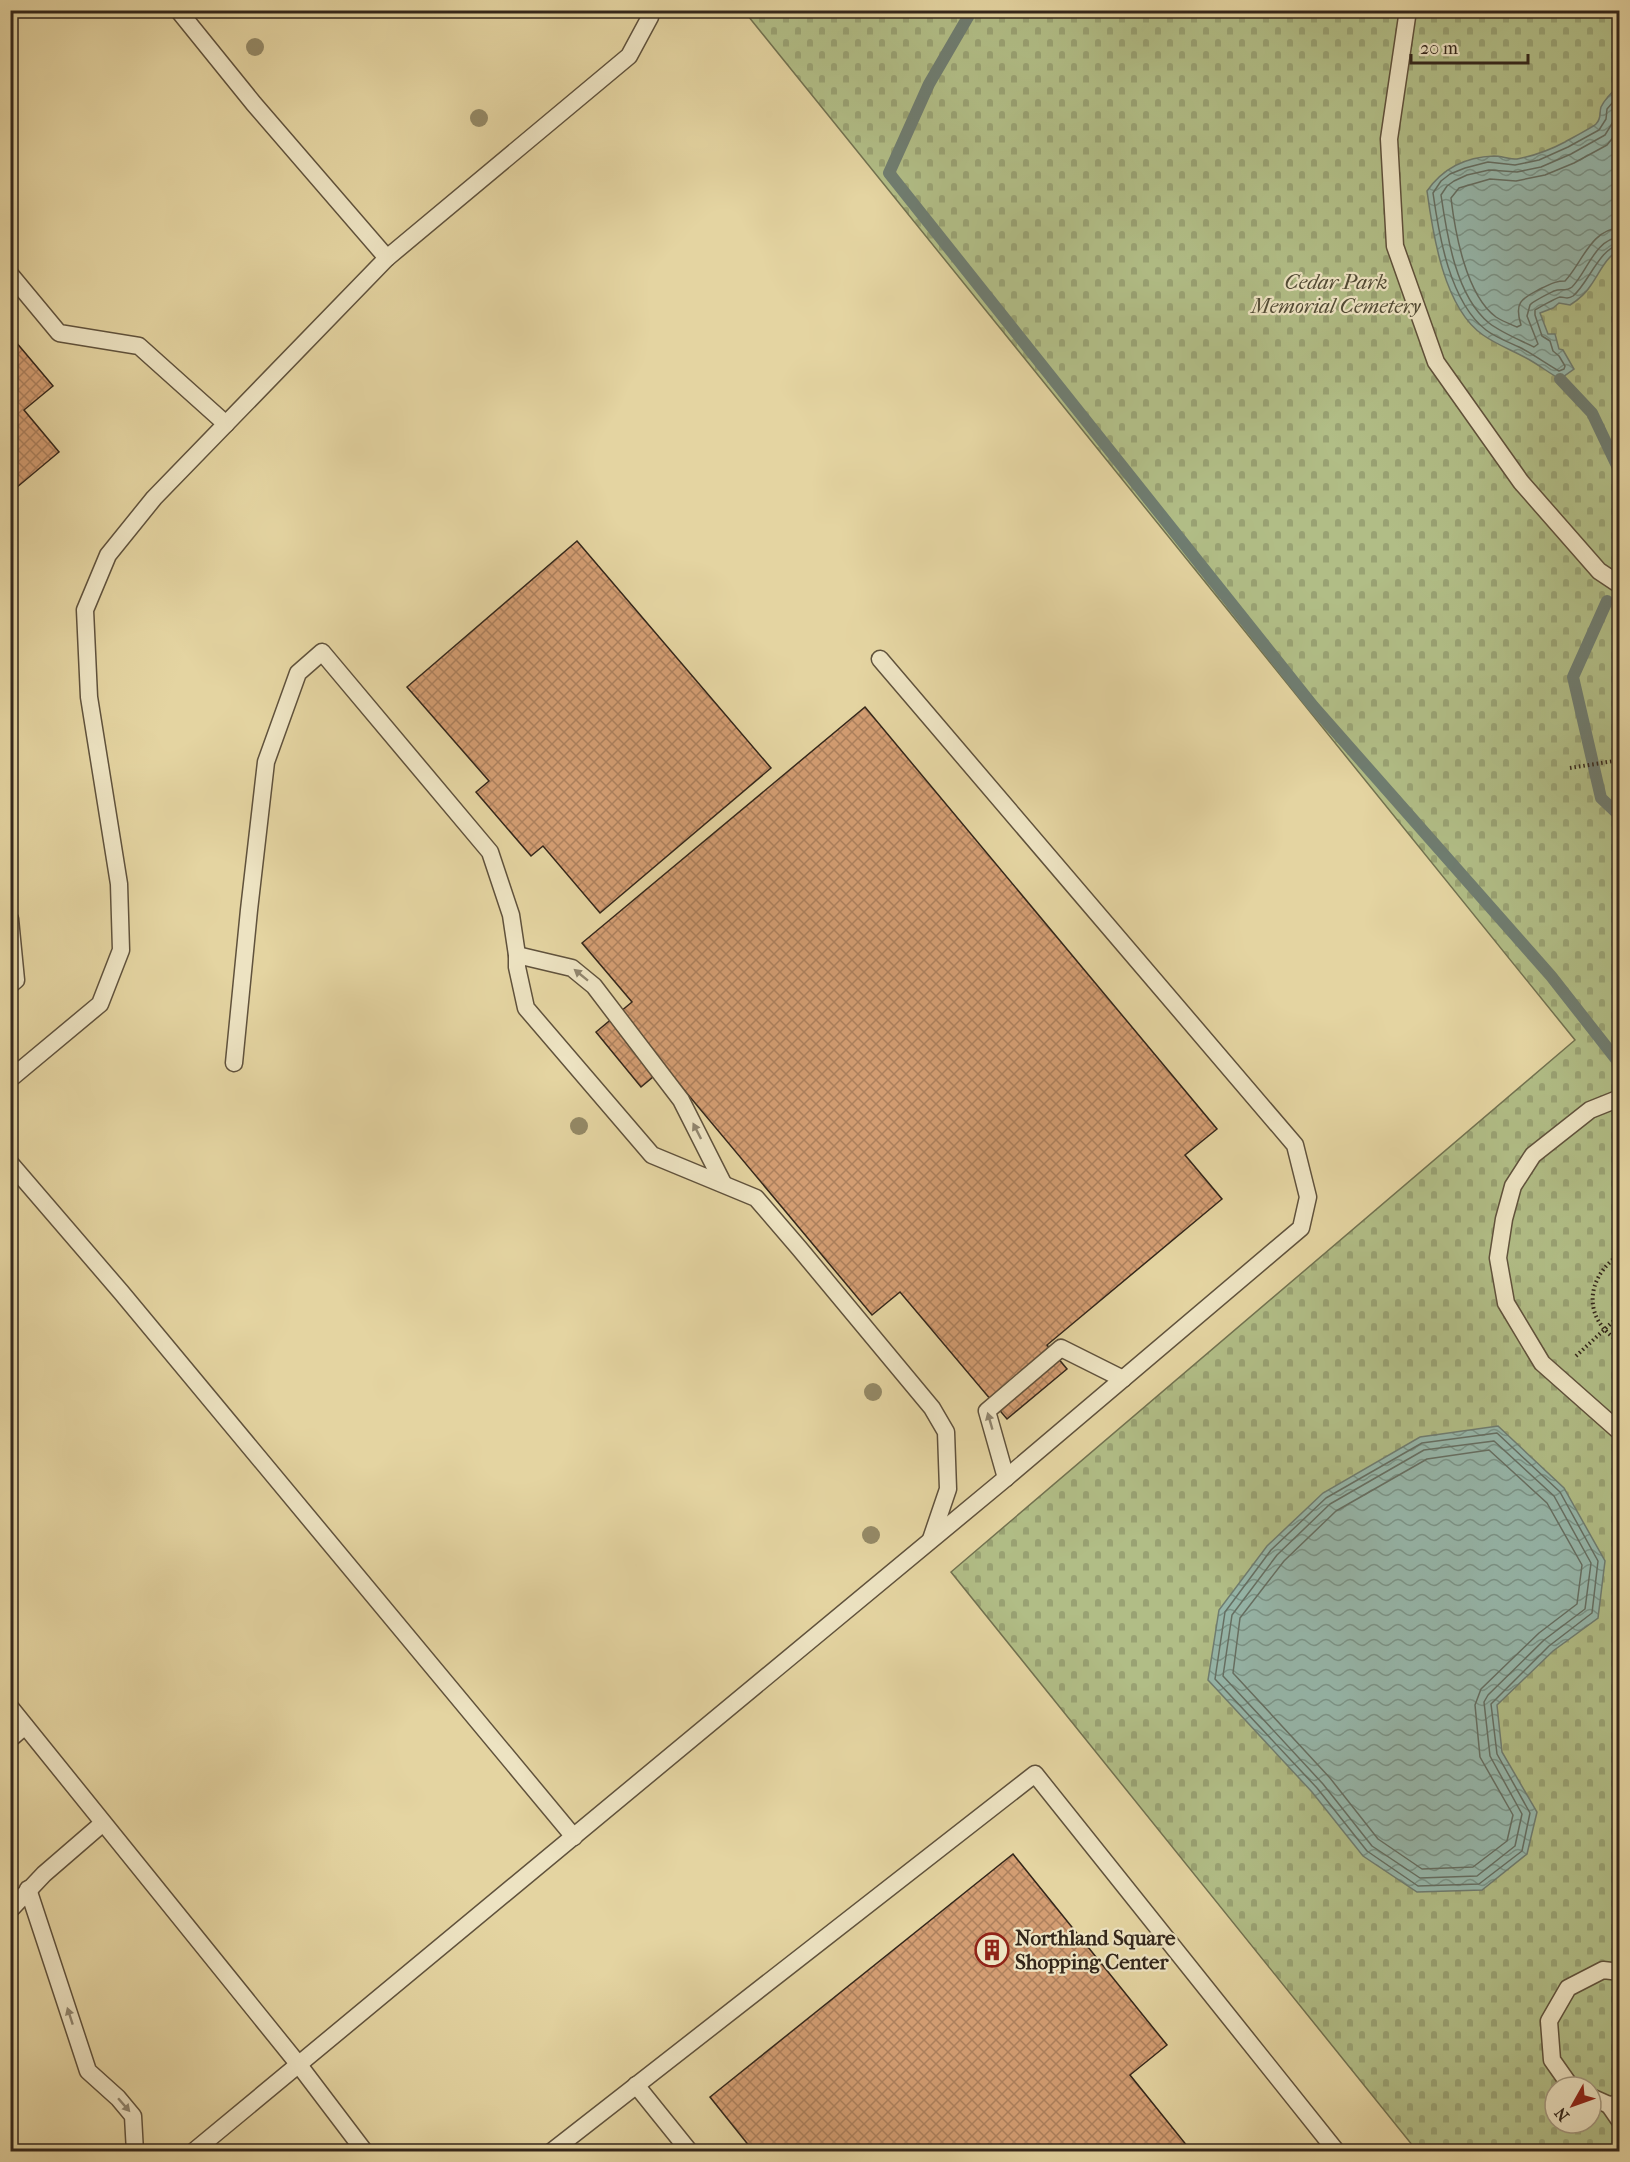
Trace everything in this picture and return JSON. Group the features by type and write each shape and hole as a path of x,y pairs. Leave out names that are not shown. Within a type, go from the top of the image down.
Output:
{"lane":[{"path":"178,10 254,104 387,258"},
{"path":"10,1079 100,1004 120,950 119,884 89,697 85,610 108,555 154,498 387,258 629,56 650,17 651,10"},
{"path":"1408,10 1389,140 1395,246 1436,362 1521,482 1599,571 1620,585"},
{"path":"10,274 59,333 139,346 226,424"},
{"path":"234,1063 266,762 298,673 322,652 490,852 511,915 517,967 526,1008 652,1155 756,1198 932,1408 946,1432 948,1489 931,1540"},
{"path":"193,2151 299,2066 1006,1478 1301,1228 1308,1197 1294,1145 880,658"},
{"path":"10,920 16,980 10,985"},
{"path":"517,955 572,968 594,986 681,1100 723,1183"},
{"path":"1620,1098 1590,1110 1533,1155 1513,1186 1504,1219 1498,1258 1506,1303 1542,1363 1620,1432"},
{"path":"10,1163 121,1292 574,1837"},
{"path":"1006,1478 987,1411 1061,1348 1123,1379"},
{"path":"10,1707 299,2066 364,2151"},
{"path":"10,1739 25,1726"},
{"path":"551,2151 1035,1774 1336,2151"},
{"path":"10,1910 28,1889 103,1823"},
{"path":"28,1889 88,2071 118,2098 133,2116 135,2151"},
{"path":"1563,2075 1552,2060 1549,2021 1568,1988 1603,1970 1620,1972"},
{"path":"636,2085 690,2151"},
{"path":"1615,2104 1620,2121"}],"path":[{"path":"1570,768 1620,760"},
{"path":"1620,1254 1607,1262 1597,1276 1592,1291 1593,1307 1604,1330 1620,1342"},
{"path":"1556,1376 1620,1316"}],"green space":[{"name":"Cedar Park Memorial Cemetery","path":"744,11 1619,11 1619,2151 1417,2151 951,1572 1575,1040"}],"water":[{"path":"1619,86 1619,250 1607,261 1589,288 1576,301 1570,305 1559,303 1540,313 1548,334 1555,334 1559,349 1563,350 1574,369 1560,379 1528,359 1488,339 1470,323 1450,289 1443,269 1437,249 1427,191 1440,176 1464,161 1494,156 1517,159 1565,142 1596,124 1603,104"},
{"path":"1498,1426 1564,1488 1605,1561 1598,1618 1553,1651 1497,1705 1502,1752 1537,1812 1527,1854 1482,1890 1417,1892 1363,1856 1312,1792 1208,1680 1219,1610 1267,1546 1323,1493 1420,1437"}],"building":[{"path":"10,335 53,386 24,410 59,452 10,493"},
{"path":"577,541 771,768 600,913 543,846 531,856 476,792 489,781 407,687"},
{"path":"865,707 1217,1129 1185,1155 1222,1199 1047,1345 1067,1369 1007,1419 900,1292 872,1315 665,1067 641,1087 596,1032 632,1002 582,943"},
{"name":"Northland Square Shopping Center","path":"1013,1854 1167,2045 1130,2075 1192,2152 754,2152 710,2097"}],"waterway":[{"path":"972,10 929,84 889,173 1313,706 1551,976 1616,1059 1620,1056"},
{"path":"1560,379 1592,413 1620,472"},
{"path":"1607,601 1573,677 1601,798 1620,816"}],"place":[{"name":"Northland Square Shopping Center","path":"992,1950"}]}
